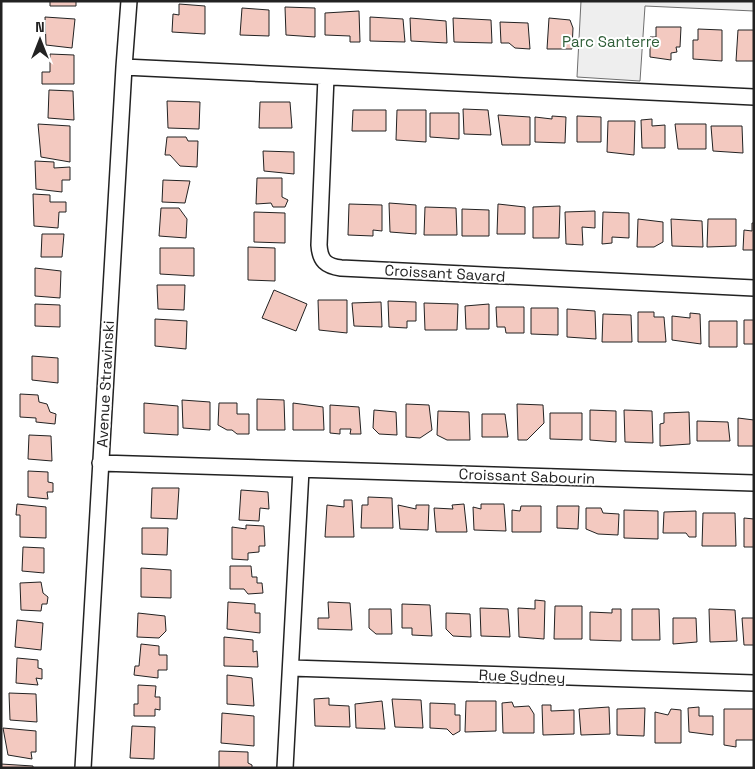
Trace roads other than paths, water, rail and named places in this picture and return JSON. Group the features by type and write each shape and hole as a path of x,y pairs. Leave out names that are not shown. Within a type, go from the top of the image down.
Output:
{"street":[{"name":"Avenue Stravinski","path":"83,768 129,1"},
{"path":"124,67 754,97"},
{"name":"Croissant Savard","path":"326,77 319,246 322,260 325,264 341,268 754,288"},
{"name":"Croissant Sabourin","path":"100,463 754,483"},
{"path":"285,768 301,470"},
{"name":"Rue Sydney","path":"291,668 754,683"}],"park label":[{"name":"Parc Santerre","path":"611,41"}]}
